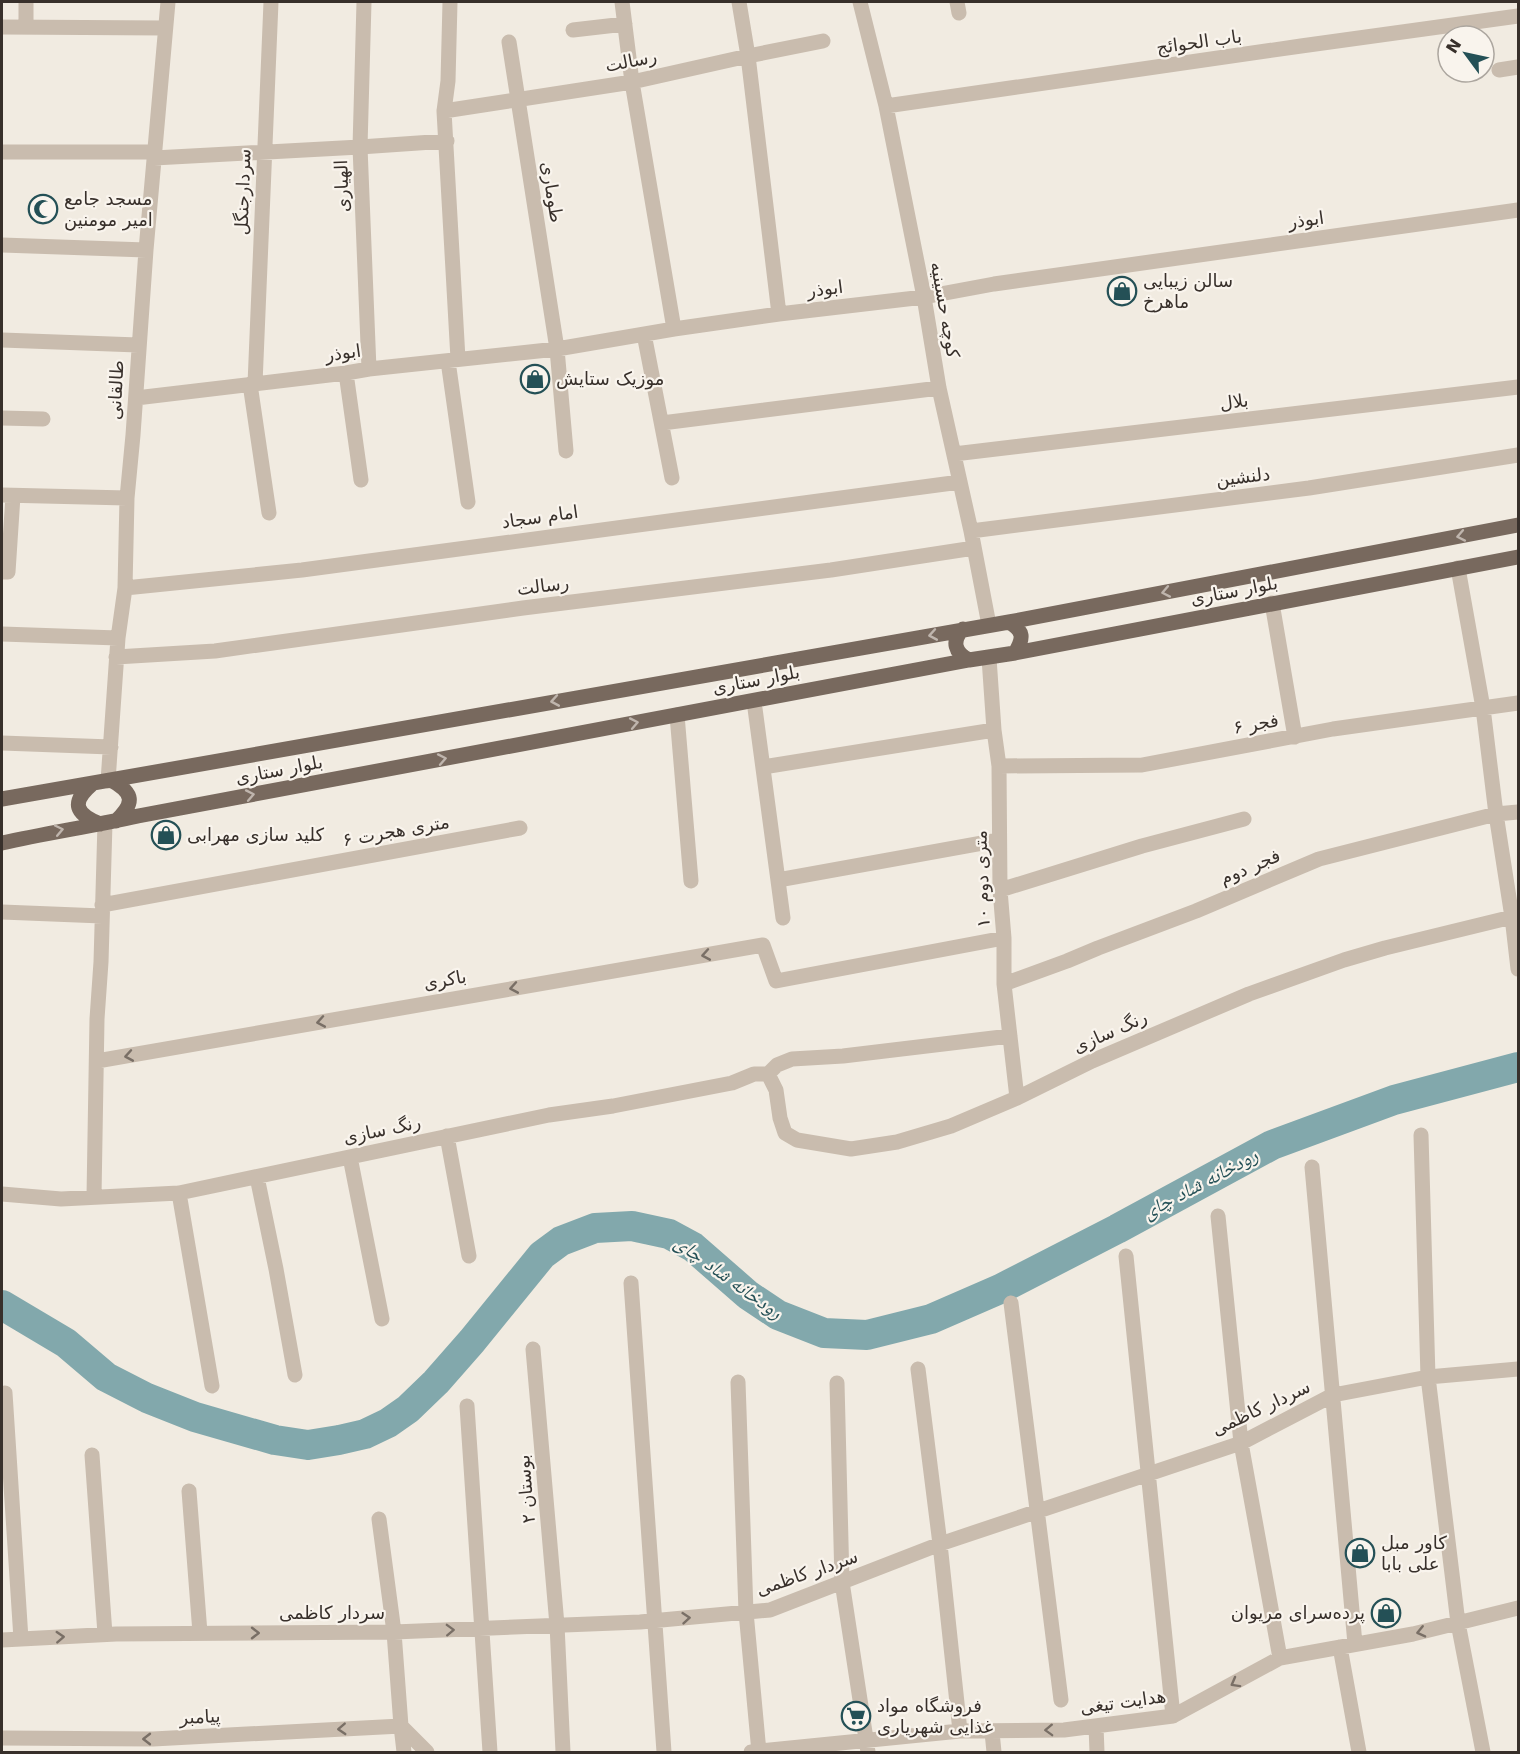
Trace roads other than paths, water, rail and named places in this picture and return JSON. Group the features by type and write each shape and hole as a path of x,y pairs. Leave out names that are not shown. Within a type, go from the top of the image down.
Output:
{"main road":[{"name":"بلوار ستاری","path":"2,799 1009,622 1518,525"},
{"name":"بلوار ستاری","path":"2,843 75,827 107,823 1518,557"},
{"path":"1009,622 1021,633 1021,640 1015,653"},
{"path":"963,629 955,640 956,647 959,653 969,660"},
{"path":"92,784 82,793 78,805 80,811 84,816 107,823 125,812 130,800 126,790 109,781"}],"street":[{"path":"26,2 26,27"},
{"name":"طالقانی","path":"109,781 116,657 125,588 127,498 136,398 138,345 168,2"},
{"name":"سردارجنگل","path":"269,513 252,384 271,2"},
{"name":"الهیاری","path":"364,2 360,147 369,369"},
{"path":"450,2 448,81 444,111 447,141 453,360 468,502"},
{"path":"622,2 632,82 674,329"},
{"path":"739,2 748,56 778,314"},
{"name":"کوچه حسینیه","path":"860,2 886,106 924,297 939,388 989,625"},
{"name":"باب الحوائج","path":"886,106 1518,16"},
{"path":"573,30 625,24"},
{"path":"2,27 165,28"},
{"name":"رسالت","path":"444,111 632,82 823,41"},
{"name":"طوماری","path":"508,42 557,349 566,451"},
{"path":"1499,70 1518,67"},
{"path":"2,152 155,155 264,152 447,141"},
{"name":"ابوذر","path":"136,398 369,369 557,349 674,329 924,297 994,284 1518,210"},
{"path":"2,246 146,250"},
{"path":"644,334 672,478"},
{"path":"2,340 138,345"},
{"path":"346,373 361,480"},
{"name":"بلال","path":"954,454 1518,387"},
{"path":"662,423 939,388"},
{"path":"2,418 44,419"},
{"name":"دلنشین","path":"971,531 1309,488 1518,455"},
{"name":"امام سجاد","path":"125,588 302,570 960,482"},
{"path":"2,572 8,572 7,495 127,498"},
{"name":"رسالت","path":"116,657 215,651 523,608 831,570 974,548"},
{"path":"1458,568 1483,708 1518,969"},
{"path":"1272,603 1295,736"},
{"path":"2,634 118,638"},
{"name":"۱۰ متری دوم","path":"989,657 999,765 1000,890 1004,939 1004,984 1017,1098"},
{"path":"754,701 783,918"},
{"name":"فجر ۶","path":"999,765 1142,765 1333,729 1518,703"},
{"path":"677,715 691,881"},
{"path":"763,767 994,730"},
{"path":"2,742 111,747"},
{"name":"فجر دوم","path":"1004,984 1196,911 1319,859 1496,814 1518,812"},
{"path":"1000,890 1142,846 1244,819"},
{"path":"94,1196 97,1019 107,823"},
{"name":"۶ متری هجرت","path":"2,912 102,911 520,828"},
{"path":"778,880 999,840"},
{"name":"رنگ سازی","path":"768,1074 776,1090 780,1118 785,1133 797,1140 851,1149 897,1142 951,1126 1017,1098 1092,1061 1249,994 1344,960 1512,917"},
{"name":"باکری","path":"96,1061 763,945 776,981 1004,939"},
{"name":"رنگ سازی","path":"2,1194 61,1199 179,1193 549,1115 613,1106 732,1083 754,1074 768,1074 777,1065 792,1059 843,1056 1010,1035"},
{"path":"1421,1135 1428,1377 1458,1623 1483,1752"},
{"path":"447,1136 469,1256"},
{"path":"350,1157 382,1319"},
{"path":"1312,1167 1333,1395 1347,1646 1359,1752"},
{"path":"257,1177 295,1375"},
{"path":"179,1193 212,1386"},
{"path":"1218,1216 1241,1443 1280,1658"},
{"path":"1126,1256 1173,1716"},
{"path":"631,1283 664,1752"},
{"path":"1011,1303 1061,1700"},
{"name":"بوستان ۲","path":"533,1349 558,1625 563,1752"},
{"path":"918,1369 960,1731"},
{"name":"سردار کاظمی","path":"2,1640 105,1634 393,1632 482,1629 654,1621 770,1610 940,1544 1241,1443 1333,1395 1428,1377 1518,1369"},
{"path":"738,1382 746,1612 755,1752"},
{"path":"837,1383 842,1582 867,1747"},
{"path":"5,1393 21,1639"},
{"path":"467,1406 490,1752"},
{"path":"92,1455 105,1634"},
{"path":"189,1491 200,1633"},
{"path":"379,1519 393,1632 404,1752"},
{"name":"هدایت تیغی","path":"755,1752 867,1747 960,1731 1064,1730 1173,1716 1280,1658 1413,1634 1518,1608"},
{"path":"401,1726 427,1752"},
{"name":"پیامبر","path":"2,1738 153,1739 401,1726"},
{"path":"1096,1726 1097,1752"},
{"path":"992,1732 994,1752"}],"waterway":[{"name":"رودخانه شاد چای","path":"2,1305 66,1343 106,1377 147,1398 195,1417 275,1440 308,1445 365,1434 388,1423 408,1409 436,1382 472,1341 542,1255 561,1241 595,1228 632,1226 669,1234 693,1247 748,1295 778,1315 824,1333 867,1335 931,1319 1000,1289 1272,1145 1394,1100 1518,1067"}],"place":[{"name":"مسجد جامع امیر مومنین","path":"43,209"},
{"name":"سالن زیبایی ماهرخ","path":"1122,291"},
{"name":"موزیک ستایش","path":"535,379"},
{"name":"کلید سازی مهرابی","path":"166,835"},
{"name":"کاور مبل علی بابا","path":"1360,1553"},
{"name":"پرده‌سرای مریوان","path":"1386,1613"},
{"name":"فروشگاه مواد غذایی شهریاری","path":"856,1716"}]}
